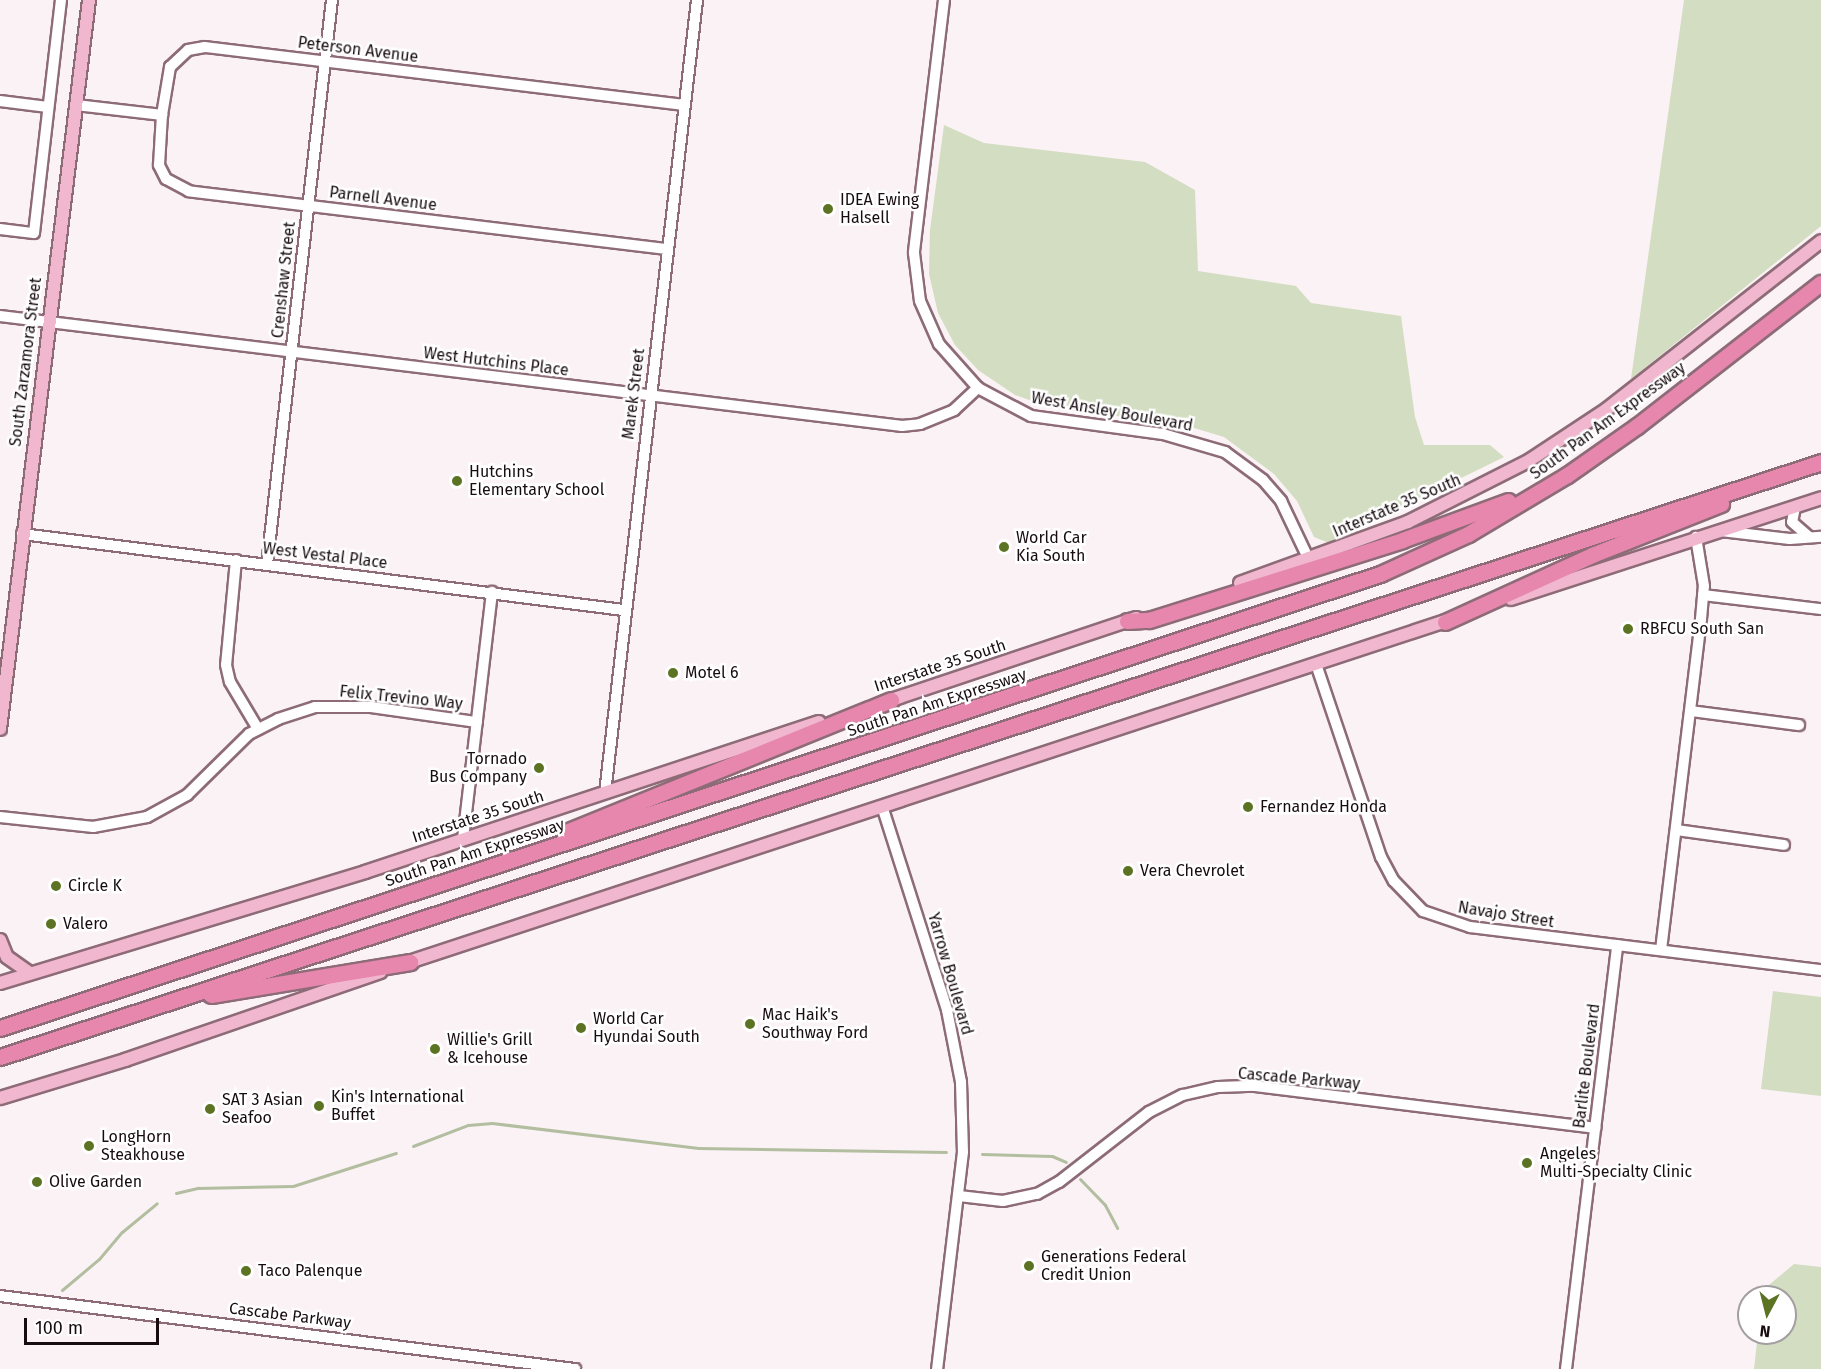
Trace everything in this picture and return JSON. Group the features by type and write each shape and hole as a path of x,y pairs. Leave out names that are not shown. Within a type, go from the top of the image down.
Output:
{"highway":[{"name":"South Pan Am Expressway","path":"0,1028 1360,582 1468,534 1580,465 1821,283"},
{"path":"0,1057 1821,462"},
{"path":"1127,621 1149,620 1402,540 1494,508 1580,465"},
{"path":"1445,621 1592,555 1730,501 1788,473"},
{"path":"405,895 492,856 611,816 891,700"},
{"path":"170,1002 410,962"}],"main road":[{"name":"South Zarzamora Street","path":"0,729 47,321 89,0"},
{"name":"Interstate 35 South","path":"0,983 464,839 891,700 1309,560 1427,513 1530,460 1600,414 1821,241"},
{"path":"0,1098 125,1060 410,962 1696,537 1821,498"},
{"path":"0,940 8,957 30,973"}],"street":[{"path":"0,229 34,233 61,0"},
{"name":"Crenshaw Street","path":"267,564 332,0"},
{"name":"Marek Street","path":"605,793 624,610 697,0"},
{"name":"West Ansley Boulevard","path":"944,0 914,253 915,276 928,323 939,344 978,388 1031,416 1163,434 1225,452 1263,480 1281,501 1309,560"},
{"name":"Peterson Avenue","path":"162,115 170,67 188,50 205,46 684,105"},
{"path":"0,101 48,107"},
{"path":"76,105 162,115"},
{"name":"Parnell Avenue","path":"162,115 159,165 173,185 203,193 666,249"},
{"name":"West Hutchins Place","path":"0,315 902,426 920,424 954,410 978,388"},
{"path":"1795,507 1792,522 1808,536"},
{"path":"1721,531 1790,540 1808,536 1821,537"},
{"name":"West Vestal Place","path":"22,534 624,610"},
{"path":"1661,950 1703,595 1696,537"},
{"path":"236,560 226,665 230,682 258,729"},
{"path":"464,839 492,592"},
{"path":"1703,595 1821,609"},
{"name":"Navajo Street","path":"1316,664 1381,857 1394,881 1418,907 1470,927 1821,970"},
{"name":"Felix Trevino Way","path":"0,817 93,827 147,817 187,795 238,743 258,729 297,712 343,705 477,722"},
{"path":"1691,711 1799,725"},
{"name":"Yarrow Boulevard","path":"882,806 953,1037 963,1122 959,1196 937,1369"},
{"path":"1676,830 1784,844"},
{"name":"Barlite Boulevard","path":"1566,1369 1617,945"},
{"name":"Cascade Parkway","path":"959,1196 1003,1201 1038,1194 1059,1182 1149,1112 1183,1095 1218,1088 1254,1086 1594,1128"},
{"name":"Cascabe Parkway","path":"0,1296 576,1369"}],"green space":[{"path":"1684,0 1821,0 1821,226 1631,379"},
{"path":"944,125 984,143 1145,162 1195,190 1198,271 1296,286 1311,303 1401,316 1415,417 1424,445 1490,445 1504,457 1329,543 1314,537 1297,501 1274,474 1224,437 1181,424 1052,408 1015,395 978,370 955,345 938,313 929,274 930,230"},
{"path":"1773,991 1821,997 1821,1096 1761,1089"},
{"path":"1794,1264 1821,1267 1821,1369 1754,1369 1757,1345 1797,1345 1797,1285 1769,1285"}],"waterway":[{"path":"413,1146 468,1125 492,1123 698,1148 946,1152"},
{"path":"176,1193 198,1188 293,1186 396,1153"},
{"path":"982,1154 1052,1156 1066,1162"},
{"path":"1080,1179 1105,1205 1117,1228"},
{"path":"62,1290 99,1259 122,1232 157,1203"}],"place":[{"name":"IDEA Ewing Halsell","path":"828,209"},
{"name":"Hutchins Elementary School","path":"457,481"},
{"name":"World Car Kia South","path":"1004,547"},
{"name":"RBFCU South San","path":"1628,629"},
{"name":"Motel 6","path":"673,673"},
{"name":"Tornado Bus Company","path":"539,768"},
{"name":"Fernandez Honda","path":"1248,807"},
{"name":"Vera Chevrolet","path":"1128,871"},
{"name":"Circle K","path":"56,886"},
{"name":"Valero","path":"51,924"},
{"name":"Mac Haik's Southway Ford","path":"750,1024"},
{"name":"World Car Hyundai South","path":"581,1028"},
{"name":"Willie's Grill & Icehouse","path":"435,1049"},
{"name":"Kin's International Buffet","path":"319,1106"},
{"name":"SAT 3 Asian Seafoo","path":"210,1109"},
{"name":"LongHorn Steakhouse","path":"89,1146"},
{"name":"Angeles Multi-Specialty Clinic","path":"1527,1163"},
{"name":"Olive Garden","path":"37,1182"},
{"name":"Generations Federal Credit Union","path":"1029,1266"},
{"name":"Taco Palenque","path":"246,1271"}]}
